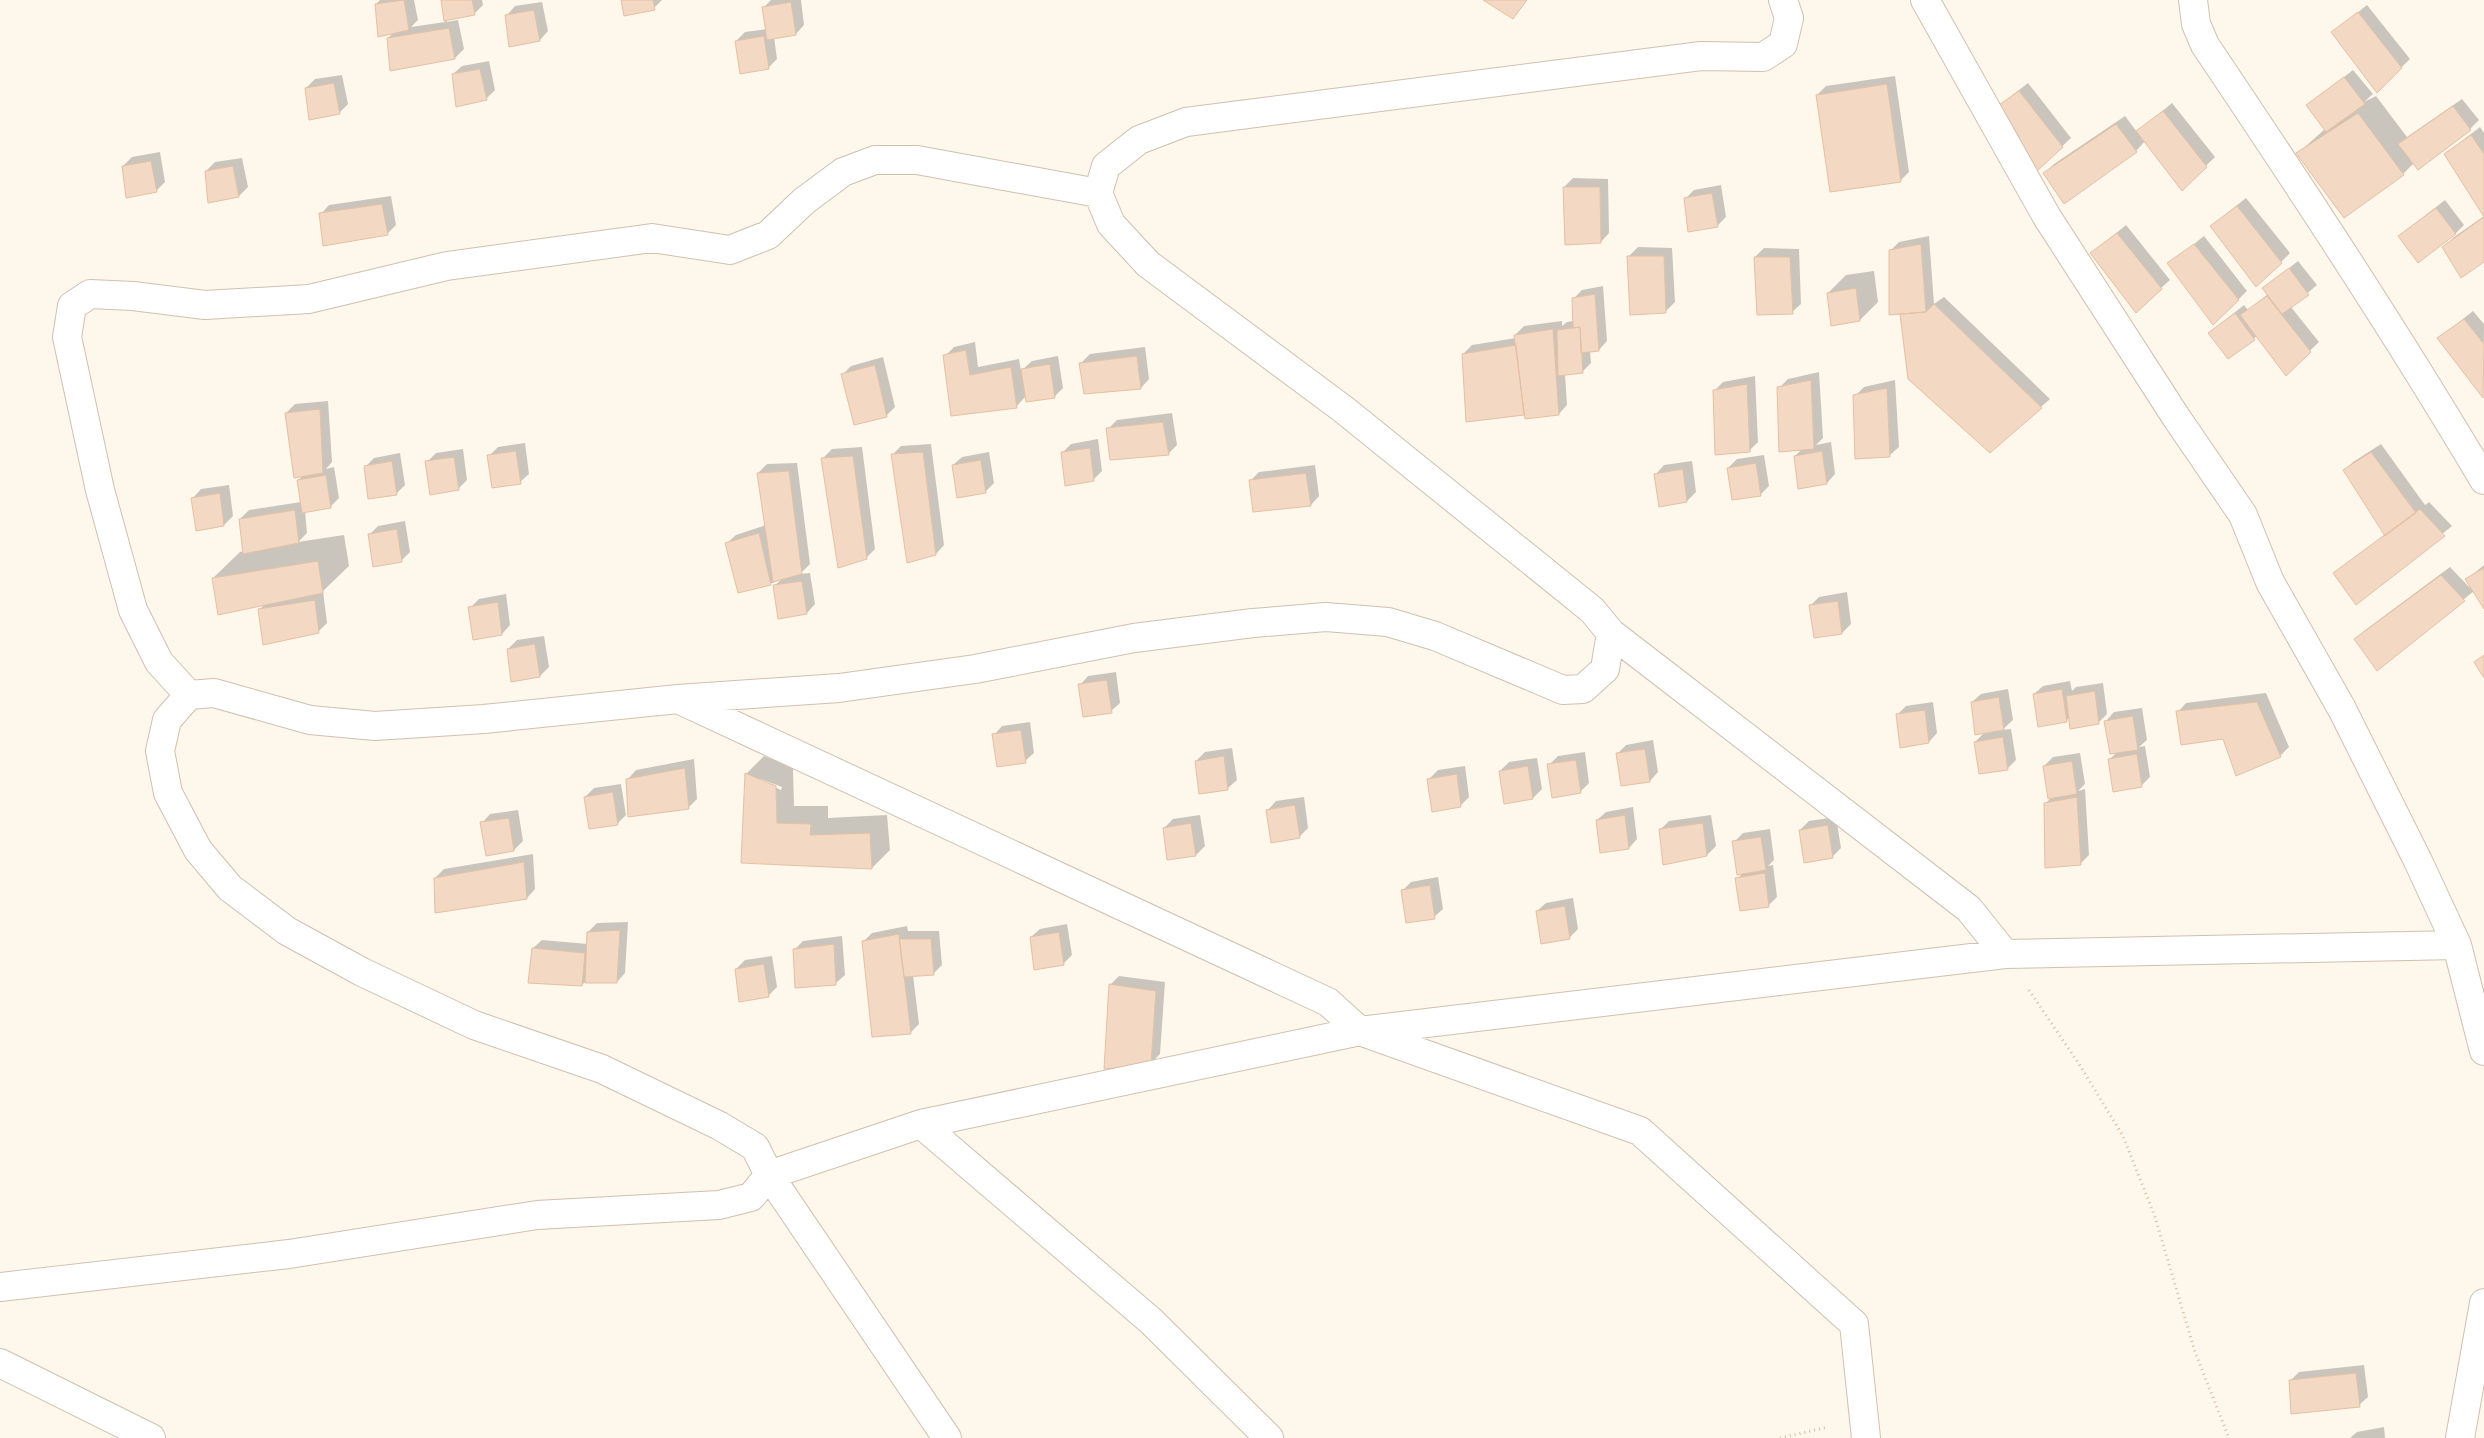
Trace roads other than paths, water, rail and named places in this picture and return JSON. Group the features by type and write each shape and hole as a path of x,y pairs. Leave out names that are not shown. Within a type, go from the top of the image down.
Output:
{"street":[{"path":"1783,0 1789,18 1783,44 1763,57 1701,56 1186,122 1139,140 1106,166 1098,193 1112,224 1148,264 1343,409 1592,610 1611,633 1969,909 2005,954"},
{"path":"1925,0 2047,217 2176,417 2243,515 2270,582 2342,709 2418,861 2457,945 2484,1051"},
{"path":"2193,0 2196,24 2204,45 2319,215 2424,378 2484,480"},
{"path":"189,695 158,662 133,610 100,490 67,337 72,306 90,294 133,296 205,305 309,299 447,266 652,238 730,250 768,235 804,201 843,172 874,160 917,160 1098,193"},
{"path":"947,1438 769,1175 755,1147 720,1126 602,1069 474,1025 362,972 287,931 230,888 198,850 168,793 160,751 167,720 189,695 214,694 310,720 375,726 484,719 678,699 839,688 975,669 1134,638 1253,623 1326,617 1388,622 1435,636 1563,690 1583,689 1605,669 1611,633"},
{"path":"678,699 1328,1002 1360,1031 1640,1131 1854,1324 1865,1429"},
{"path":"0,1287 289,1254 537,1215 719,1205 751,1197 769,1175 921,1124 1360,1031 2005,954 2457,945"},
{"path":"921,1124 1151,1321 1269,1438"},
{"path":"2460,1438 2484,1302"},
{"path":"0,1364 151,1438"}]}
